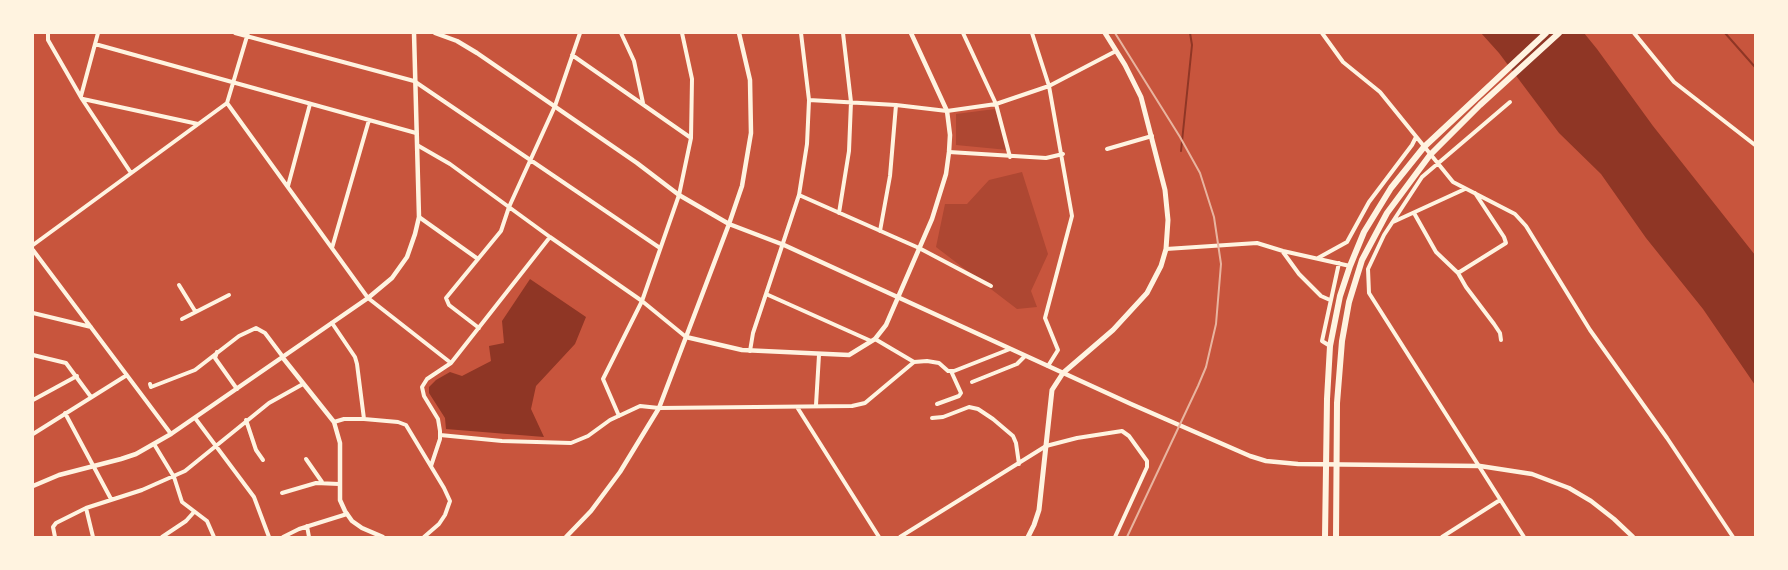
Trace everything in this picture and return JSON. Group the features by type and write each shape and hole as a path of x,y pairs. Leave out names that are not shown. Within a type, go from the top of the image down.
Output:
{"highway":[{"path":"1325,537 1330,345 1340,297 1364,232 1391,188 1424,147 1546,33"},
{"path":"1336,537 1337,403 1342,341 1356,276 1372,238 1387,213 1430,155 1480,105 1559,33"}],"main road":[{"path":"1028,537 1035,525 1039,510 1052,390 1063,373 1113,330 1140,302 1155,280 1166,249 1167,206 1152,136 1137,87 1105,33"}],"street":[{"path":"48,33 48,40 81,98 131,173"},
{"path":"81,98 98,33"},
{"path":"236,33 414,81 660,248"},
{"path":"33,486 59,474 93,468 136,454 154,444 283,358 368,298 392,278 407,256 418,217 414,33"},
{"path":"435,33 467,47 555,106 678,195 729,224 784,244 1025,356 1250,456 1281,462 1326,465 1480,466 1532,474 1569,488 1591,501 1633,537"},
{"path":"479,328 449,305 446,298 501,231 509,207 555,106 580,33"},
{"path":"621,33 634,61 643,104"},
{"path":"619,416 603,380 642,301 678,195 691,138 692,80 682,33"},
{"path":"566,537 591,511 614,480 659,408 729,224 742,186 751,133 750,80 739,33"},
{"path":"750,351 753,333 799,195 807,144 809,100 801,33"},
{"path":"839,213 849,151 851,102 843,33"},
{"path":"416,144 450,164 642,301 686,337 750,351 849,355 873,340 886,325 932,219 941,191 949,152 950,135 946,111 911,33"},
{"path":"963,33 996,104 1010,157"},
{"path":"1032,33 1049,86 1063,154 1072,216 1045,318 1058,350 1048,366"},
{"path":"1322,33 1343,62 1380,92 1453,182 1515,214 1526,226 1590,330 1734,537"},
{"path":"1634,33 1674,81 1755,145"},
{"path":"33,245 227,103 248,35"},
{"path":"95,44 416,133"},
{"path":"809,100 896,105 946,111 996,104 1049,86 1116,51"},
{"path":"572,55 691,138"},
{"path":"81,98 198,124"},
{"path":"1510,102 1422,177 1384,235 1368,269 1369,293 1524,537"},
{"path":"227,103 368,298 451,363"},
{"path":"288,186 310,104"},
{"path":"880,231 890,176 896,105"},
{"path":"332,248 369,120"},
{"path":"1107,149 1152,136"},
{"path":"1318,258 1347,242 1369,202 1416,137"},
{"path":"949,152 1046,158 1063,154"},
{"path":"1392,222 1465,188"},
{"path":"1458,273 1506,243 1474,192"},
{"path":"799,195 920,248 991,286"},
{"path":"1414,213 1436,252 1458,273 1500,333 1501,340"},
{"path":"418,217 478,259"},
{"path":"431,466 440,435 438,419 424,396 422,387 427,379 451,363 550,237"},
{"path":"1166,249 1257,243 1350,266"},
{"path":"33,250 171,434"},
{"path":"1283,251 1299,274 1321,296 1330,300"},
{"path":"1330,345 1322,341 1339,263"},
{"path":"179,285 195,311"},
{"path":"766,294 873,340 914,362"},
{"path":"182,319 230,295"},
{"path":"33,313 92,327"},
{"path":"332,323 355,357 364,419"},
{"path":"150,384 151,387 195,370 217,351 256,328 265,333 334,423 340,443 340,500 347,514 362,528 383,537"},
{"path":"951,371 1010,349"},
{"path":"217,351 215,358 237,389"},
{"path":"33,355 66,363 91,397"},
{"path":"816,405 819,355"},
{"path":"972,382 1017,364 1025,356"},
{"path":"440,435 571,444 640,406 659,408 852,405 865,403 914,362 927,361 939,363 951,371 961,393 959,396 937,404"},
{"path":"33,434 127,375"},
{"path":"33,400 77,376"},
{"path":"55,537 54,525 86,508 174,477 198,462 269,403 303,384"},
{"path":"797,407 879,537"},
{"path":"932,418 943,417 969,407 978,409 1013,436 1019,464"},
{"path":"65,413 111,499"},
{"path":"195,418 254,497 269,537"},
{"path":"334,423 344,419 364,419 398,422 406,425 450,501 446,515 424,537"},
{"path":"246,420 256,450 263,460"},
{"path":"900,537 1046,446 1077,438 1122,431 1129,436 1147,461 1147,467 1115,537"},
{"path":"154,444 174,477 183,502 207,521 214,537"},
{"path":"306,459 322,483"},
{"path":"282,493 316,483 339,484"},
{"path":"1442,537 1500,500"},
{"path":"86,508 93,537"},
{"path":"162,537 186,521 194,512"},
{"path":"283,537 307,526 347,514"},
{"path":"307,526 309,537"}],"shaded area":[{"path":"1481,33 1584,33 1597,49 1653,126 1755,255 1755,385 1703,309 1646,238 1601,174 1559,133 1499,53"},
{"path":"995,109 1008,150 956,145 956,114"},
{"path":"1022,172 1048,254 1031,291 1037,307 1017,309 936,247 945,204 967,204 989,180"},
{"path":"530,279 586,317 575,344 536,386 531,409 544,437 446,429 445,418 429,393 429,387 450,372 462,376 491,361 489,346 504,343 502,321"}],"waterway":[{"path":"1181,151 1192,45 1190,33"},
{"path":"1725,33 1755,67"}],"railway":[{"path":"1115,33 1200,173 1214,217 1221,264 1216,324 1206,367 1127,537"}]}
